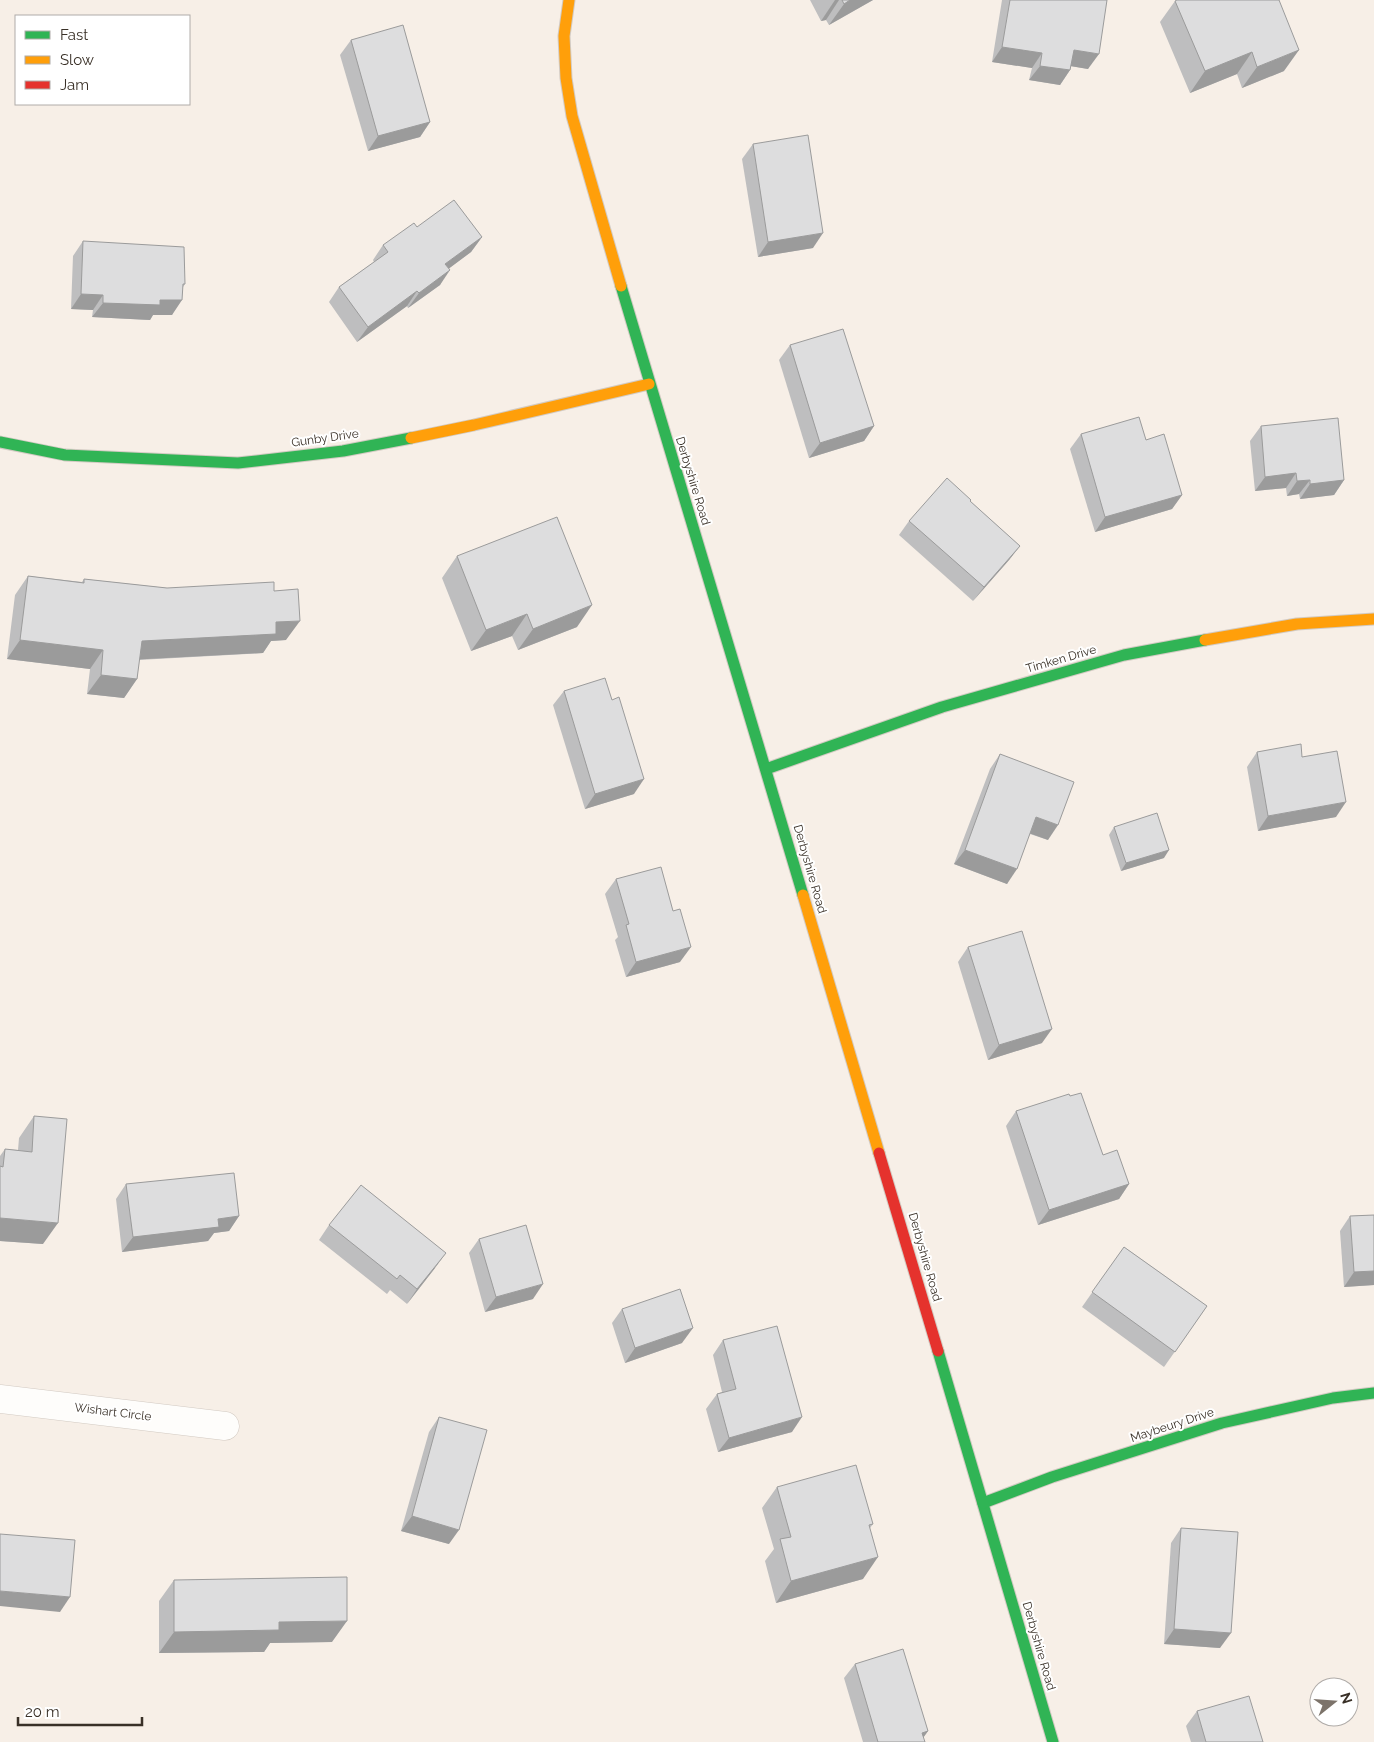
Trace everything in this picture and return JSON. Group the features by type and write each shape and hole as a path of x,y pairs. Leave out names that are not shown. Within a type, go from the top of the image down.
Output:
{"street":[{"name":"Derbyshire Road","path":"569,0 564,36 566,78 572,116 649,384 766,769 1053,1742"},
{"name":"Gunby Drive","path":"0,442 65,455 238,463 343,451 474,425 649,384"},
{"name":"Timken Drive","path":"766,769 942,707 1124,655 1298,624 1374,620"},
{"name":"Maybeury Drive","path":"983,1503 1052,1477 1222,1423 1333,1398 1374,1393"},
{"name":"Wishart Circle","path":"0,1399 225,1426"}],"building":[{"path":"842,0 850,0 844,4"},
{"path":"1010,0 1107,0 1099,54 1074,50 1070,70 1040,66 1042,53 1002,47"},
{"path":"1279,0 1299,50 1257,67 1252,52 1205,71 1175,1"},
{"path":"403,25 430,122 378,136 351,40"},
{"path":"808,135 823,233 768,242 753,144"},
{"path":"454,200 482,237 445,264 450,270 419,293 417,291 368,327 339,287 388,252 383,245 414,223 417,227"},
{"path":"83,241 184,247 185,284 183,284 182,300 160,300 160,305 103,303 103,295 81,294"},
{"path":"843,329 874,426 820,443 790,345"},
{"path":"1139,417 1146,440 1164,434 1182,495 1105,517 1081,434"},
{"path":"1338,418 1344,480 1310,484 1310,480 1297,481 1296,473 1265,477 1261,426"},
{"path":"947,478 1020,546 984,587 909,521"},
{"path":"557,517 592,605 533,629 527,614 486,630 457,556"},
{"path":"28,576 84,583 84,579 167,588 274,582 274,591 298,589 300,621 276,622 276,634 142,641 137,679 101,675 103,650 20,640"},
{"path":"605,678 612,700 619,697 644,779 595,794 564,691"},
{"path":"1301,744 1302,757 1337,751 1346,802 1268,816 1257,752"},
{"path":"1000,754 1074,782 1058,825 1036,817 1017,869 965,850"},
{"path":"1157,813 1169,850 1126,863 1114,827"},
{"path":"661,867 673,911 680,909 691,947 636,962 626,925 629,924 616,879"},
{"path":"1022,931 1052,1029 999,1045 968,947"},
{"path":"1081,1093 1103,1155 1117,1150 1129,1184 1049,1210 1016,1111 1069,1094 1070,1096"},
{"path":"34,1116 67,1119 58,1223 0,1218 0,1166 3,1167 5,1149 32,1152"},
{"path":"234,1173 239,1216 218,1219 219,1227 133,1237 126,1184"},
{"path":"361,1185 446,1253 417,1289 400,1275 397,1279 329,1225"},
{"path":"1374,1215 1374,1271 1354,1272 1350,1216"},
{"path":"526,1225 543,1284 496,1297 479,1239"},
{"path":"1124,1247 1207,1306 1175,1352 1092,1292"},
{"path":"680,1289 693,1328 635,1348 622,1309"},
{"path":"777,1326 802,1417 729,1438 717,1394 736,1389 723,1340"},
{"path":"439,1417 487,1430 459,1530 412,1516"},
{"path":"856,1465 873,1524 869,1525 878,1557 791,1581 780,1539 791,1537 777,1487"},
{"path":"1181,1528 1238,1532 1231,1633 1174,1629"},
{"path":"0,1534 75,1540 70,1597 0,1591"},
{"path":"347,1577 347,1621 279,1622 279,1630 174,1632 174,1580"},
{"path":"903,1649 928,1731 922,1733 925,1742 878,1742 855,1664"},
{"path":"1249,1696 1263,1742 1206,1742 1197,1711"}],"traffic: fast":[{"path":"621,286 803,895"},
{"path":"0,442 65,455 238,463 343,451 411,438"},
{"path":"766,769 942,707 1124,655 1205,640"},
{"path":"938,1351 1053,1742"},
{"path":"983,1503 1052,1477 1222,1423 1333,1398 1374,1393"}],"traffic: slow":[{"path":"569,0 564,36 566,78 572,116 621,286"},
{"path":"411,438 649,384"},
{"path":"1205,640 1297,624 1374,619"},
{"path":"803,895 879,1153"}],"traffic: jam":[{"path":"879,1153 938,1351"}]}
